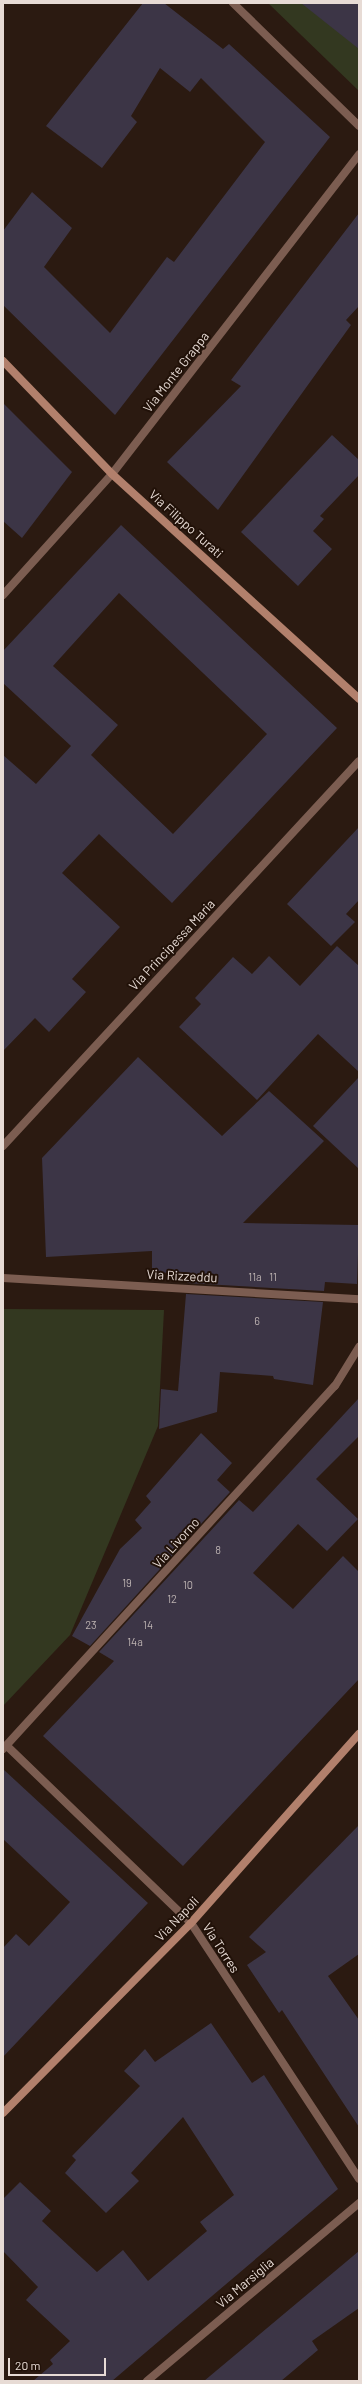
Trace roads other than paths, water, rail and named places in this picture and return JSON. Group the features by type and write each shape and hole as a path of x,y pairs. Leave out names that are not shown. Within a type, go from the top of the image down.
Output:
{"main road":[{"name":"Via Filippo Turati","path":"3,361 112,474 359,699"},
{"name":"Via Napoli","path":"3,2113 191,1923 359,1734"}],"street":[{"path":"234,3 359,126"},
{"name":"Via Monte Grappa","path":"3,595 112,474 359,154"},
{"name":"Via Principessa Maria","path":"3,1146 359,761"},
{"name":"Via Rizzeddu","path":"3,1278 359,1298"},
{"name":"Via Livorno","path":"5,1748 335,1386 359,1347"},
{"name":"Via Torres","path":"5,1748 191,1923 359,2179"},
{"name":"Via Marsiglia","path":"146,2381 359,2203"}]}
